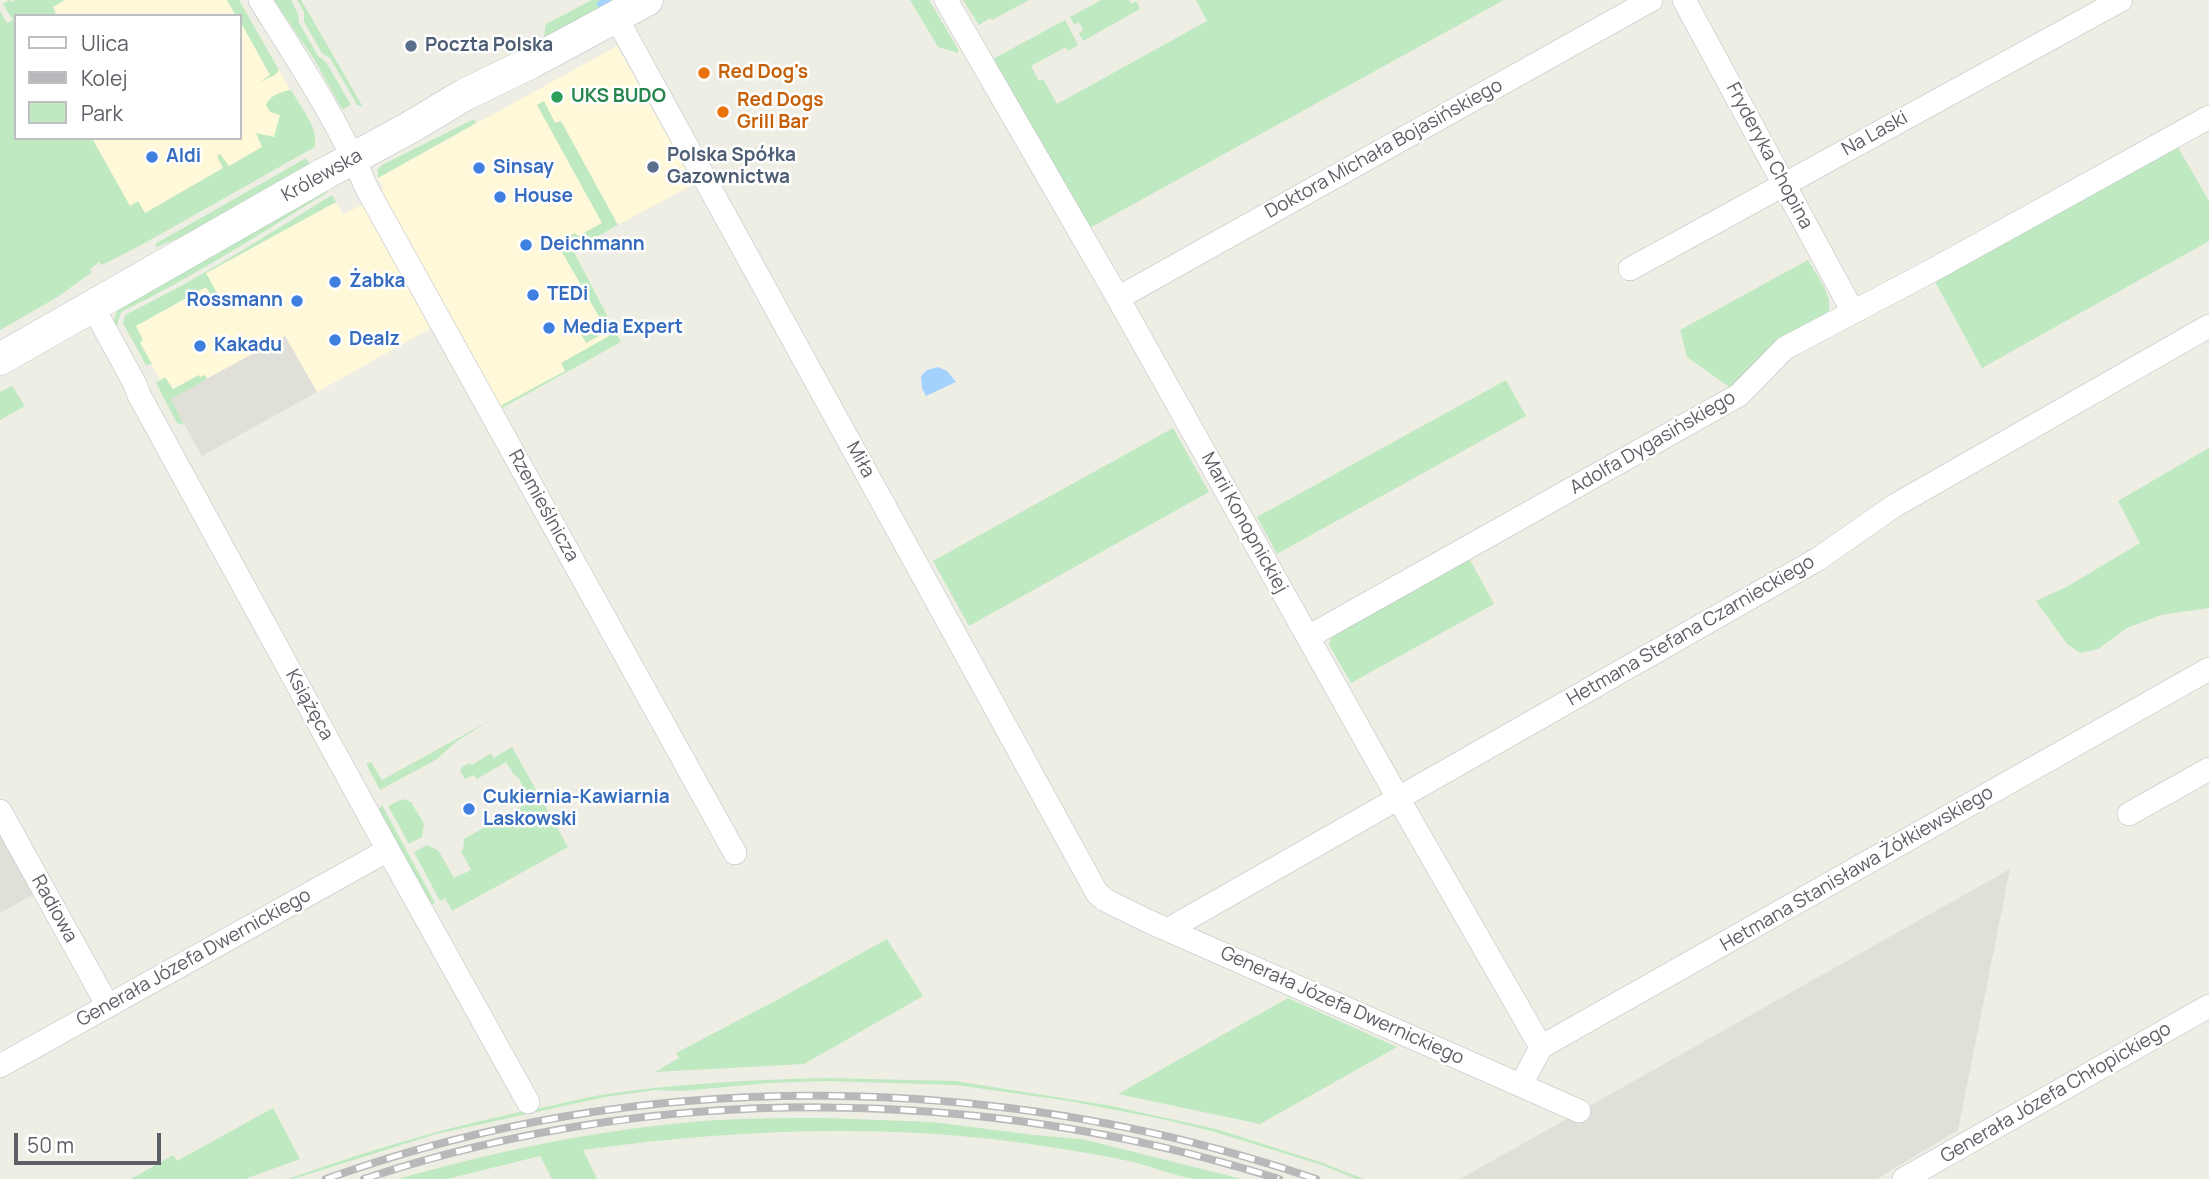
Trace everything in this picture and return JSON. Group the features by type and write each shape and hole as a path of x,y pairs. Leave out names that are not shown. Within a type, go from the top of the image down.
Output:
{"main road":[{"name":"Królewska","path":"0,359 464,95 647,0"}],"street":[{"name":"Rzemieślnicza","path":"260,0 305,69 354,158 367,189 735,853"},
{"name":"Marii Konopnickiej","path":"946,0 1118,298 1541,1047"},
{"name":"Doktora Michała Bojasińskiego","path":"1118,298 1651,0"},
{"name":"Fryderyka Chopina","path":"1684,0 1853,312"},
{"name":"Na Laski","path":"1630,269 2121,0"},
{"name":"Miła","path":"616,17 1097,894 1105,900"},
{"name":"Adolfa Dygasińskiego","path":"1308,637 1739,395 1785,348 2209,117"},
{"name":"Książęca","path":"91,308 129,372 139,395 528,1102"},
{"name":"Hetmana Stefana Czarnieckiego","path":"1169,929 1818,559 1894,506 2209,326"},
{"name":"Hetmana Stanisława Żółkiewskiego","path":"1541,1047 2209,668"},
{"path":"2129,814 2209,769"},
{"name":"Radiowa","path":"0,811 108,1006"},
{"name":"Generała Józefa Dwernickiego","path":"0,1066 388,850"},
{"name":"Generała Józefa Dwernickiego","path":"1105,900 1579,1111"},
{"name":"Generała Józefa Chłopickiego","path":"1904,1179 2209,1006"},
{"path":"1521,1085 1541,1047"}],"shaded area":[{"path":"47,0 239,0 311,126 316,138 315,147 143,244 83,140 242,140 242,14 24,14"},
{"path":"617,46 694,184 573,249 621,342 502,408 395,216 378,193 384,189 378,178"},
{"path":"336,202 343,215 363,204 431,328 317,392 285,336 170,399 140,342 136,326 206,287 206,273"},
{"path":"285,336 317,392 202,456 170,399"},
{"path":"0,834 34,894 0,913"},
{"path":"2010,869 1958,1130 1877,1179 1460,1179"}],"green space":[{"path":"9,0 65,0 53,7 56,13 54,14 14,14 14,140 93,140 130,206 138,201 145,213 223,168 217,156 220,154 229,166 262,147 256,133 274,137 280,115 270,112 266,105 273,97 284,92 291,90 308,117 314,132 315,147 143,244 102,265 99,262 90,269 92,272 56,298 0,330 0,11 7,23 13,20 3,4"},
{"path":"227,0 239,0 279,70 275,75 260,82 270,75 242,25 242,14 235,14"},
{"path":"274,0 291,0 299,23 351,105 343,109 341,107 314,59"},
{"path":"297,0 301,0 363,107 357,105 330,58 322,53 304,22 304,12"},
{"path":"592,0 619,0 547,37 544,36 546,24"},
{"path":"910,0 929,0 958,53 938,47"},
{"path":"963,0 1029,0 979,25"},
{"path":"1101,0 1129,0 1131,4 1136,1 1140,9 1083,41 1079,33 1083,30 1079,22 1074,25 1070,17"},
{"path":"1196,0 1504,0 1088,229 991,60 1065,20 1078,45 1068,51 1066,47 1031,66 1039,81 1043,79 1057,104 1207,21"},
{"path":"544,101 555,123 561,121 618,225 573,250 621,342 502,408 502,405 565,371 561,363 609,336 606,332 586,343 581,334 602,322 557,243 575,233 578,236 602,223 537,105"},
{"path":"474,119 476,123 378,178 378,169 382,165"},
{"path":"2176,144 2209,201 2209,241 1982,368 1933,278"},
{"path":"306,158 310,165 189,234 157,247 155,244"},
{"path":"326,189 328,192 226,255 121,312 116,329 114,320 118,309"},
{"path":"332,195 336,202 206,273 217,293 215,298 213,299 206,287 136,326 143,340 140,343 152,364 146,365 123,323 125,315 204,273"},
{"path":"1808,260 1827,293 1828,314 1735,391 1687,357 1680,330"},
{"path":"199,375 205,375 207,379 171,399 184,425 177,423 156,383 165,377 173,389"},
{"path":"1506,380 1526,416 1277,554 1257,517"},
{"path":"12,386 25,406 0,420 0,392"},
{"path":"1173,428 1209,492 969,626 933,561"},
{"path":"2209,448 2209,608 2161,615 2127,628 2098,649 2080,653 2067,644 2036,601 2068,586 2140,543 2118,501"},
{"path":"1469,558 1494,604 1351,683 1329,645 1332,633"},
{"path":"491,720 457,741 437,759 380,790 366,764 371,762 382,780"},
{"path":"512,747 568,847 452,911 445,898 440,901 414,852 427,845 438,850 454,878 471,870 461,851 464,839 529,802 518,777 506,762 477,779 474,775 465,779 460,771 462,767 470,763 472,765 491,753 494,758"},
{"path":"403,799 411,802 424,824 422,837 409,844 388,806"},
{"path":"382,805 435,903 429,903 378,811"},
{"path":"887,939 923,996 804,1064 655,1072 679,1058 676,1053"},
{"path":"1288,998 1397,1047 1260,1124 1118,1094"},
{"path":"826,1078 955,1081 1107,1105 1216,1129 1364,1179 1356,1179 1322,1165 1215,1132 1069,1101 956,1085 827,1081 682,1091 656,1090 605,1097 436,1134 288,1179 447,1129 599,1095 689,1085"},
{"path":"273,1108 300,1159 245,1179 131,1179 173,1155 177,1161"},
{"path":"826,1118 932,1122 1082,1139 1242,1179 1195,1179 1119,1159 1023,1143 913,1133 803,1131 693,1138 583,1150 597,1179 552,1179 540,1156 447,1179 398,1179 503,1152 610,1132 718,1120"}],"water":[{"path":"938,367 947,371 956,382 926,396 921,376 927,370"}],"waterway":[{"path":"600,4 607,0"}],"railway":[{"path":"326,1179 447,1142 570,1116 695,1100 821,1096 947,1101 1072,1117 1195,1143 1316,1179"},
{"path":"364,1179 476,1147 590,1125 705,1111 822,1107 938,1112 1053,1126 1167,1148 1279,1179"}],"place":[{"name":"Poczta Polska","path":"411,46"},
{"name":"Red Dog's","path":"704,73"},
{"name":"UKS BUDO","path":"557,97"},
{"name":"Red Dogs Grill Bar","path":"723,112"},
{"name":"Aldi","path":"152,157"},
{"name":"Polska Spółka Gazownictwa","path":"653,167"},
{"name":"Sinsay","path":"479,168"},
{"name":"House","path":"500,197"},
{"name":"Deichmann","path":"526,245"},
{"name":"Żabka","path":"335,282"},
{"name":"TEDi","path":"533,295"},
{"name":"Rossmann","path":"297,301"},
{"name":"Media Expert","path":"549,328"},
{"name":"Dealz","path":"335,340"},
{"name":"Kakadu","path":"200,346"},
{"name":"Cukiernia-Kawiarnia Laskowski","path":"469,809"}]}
